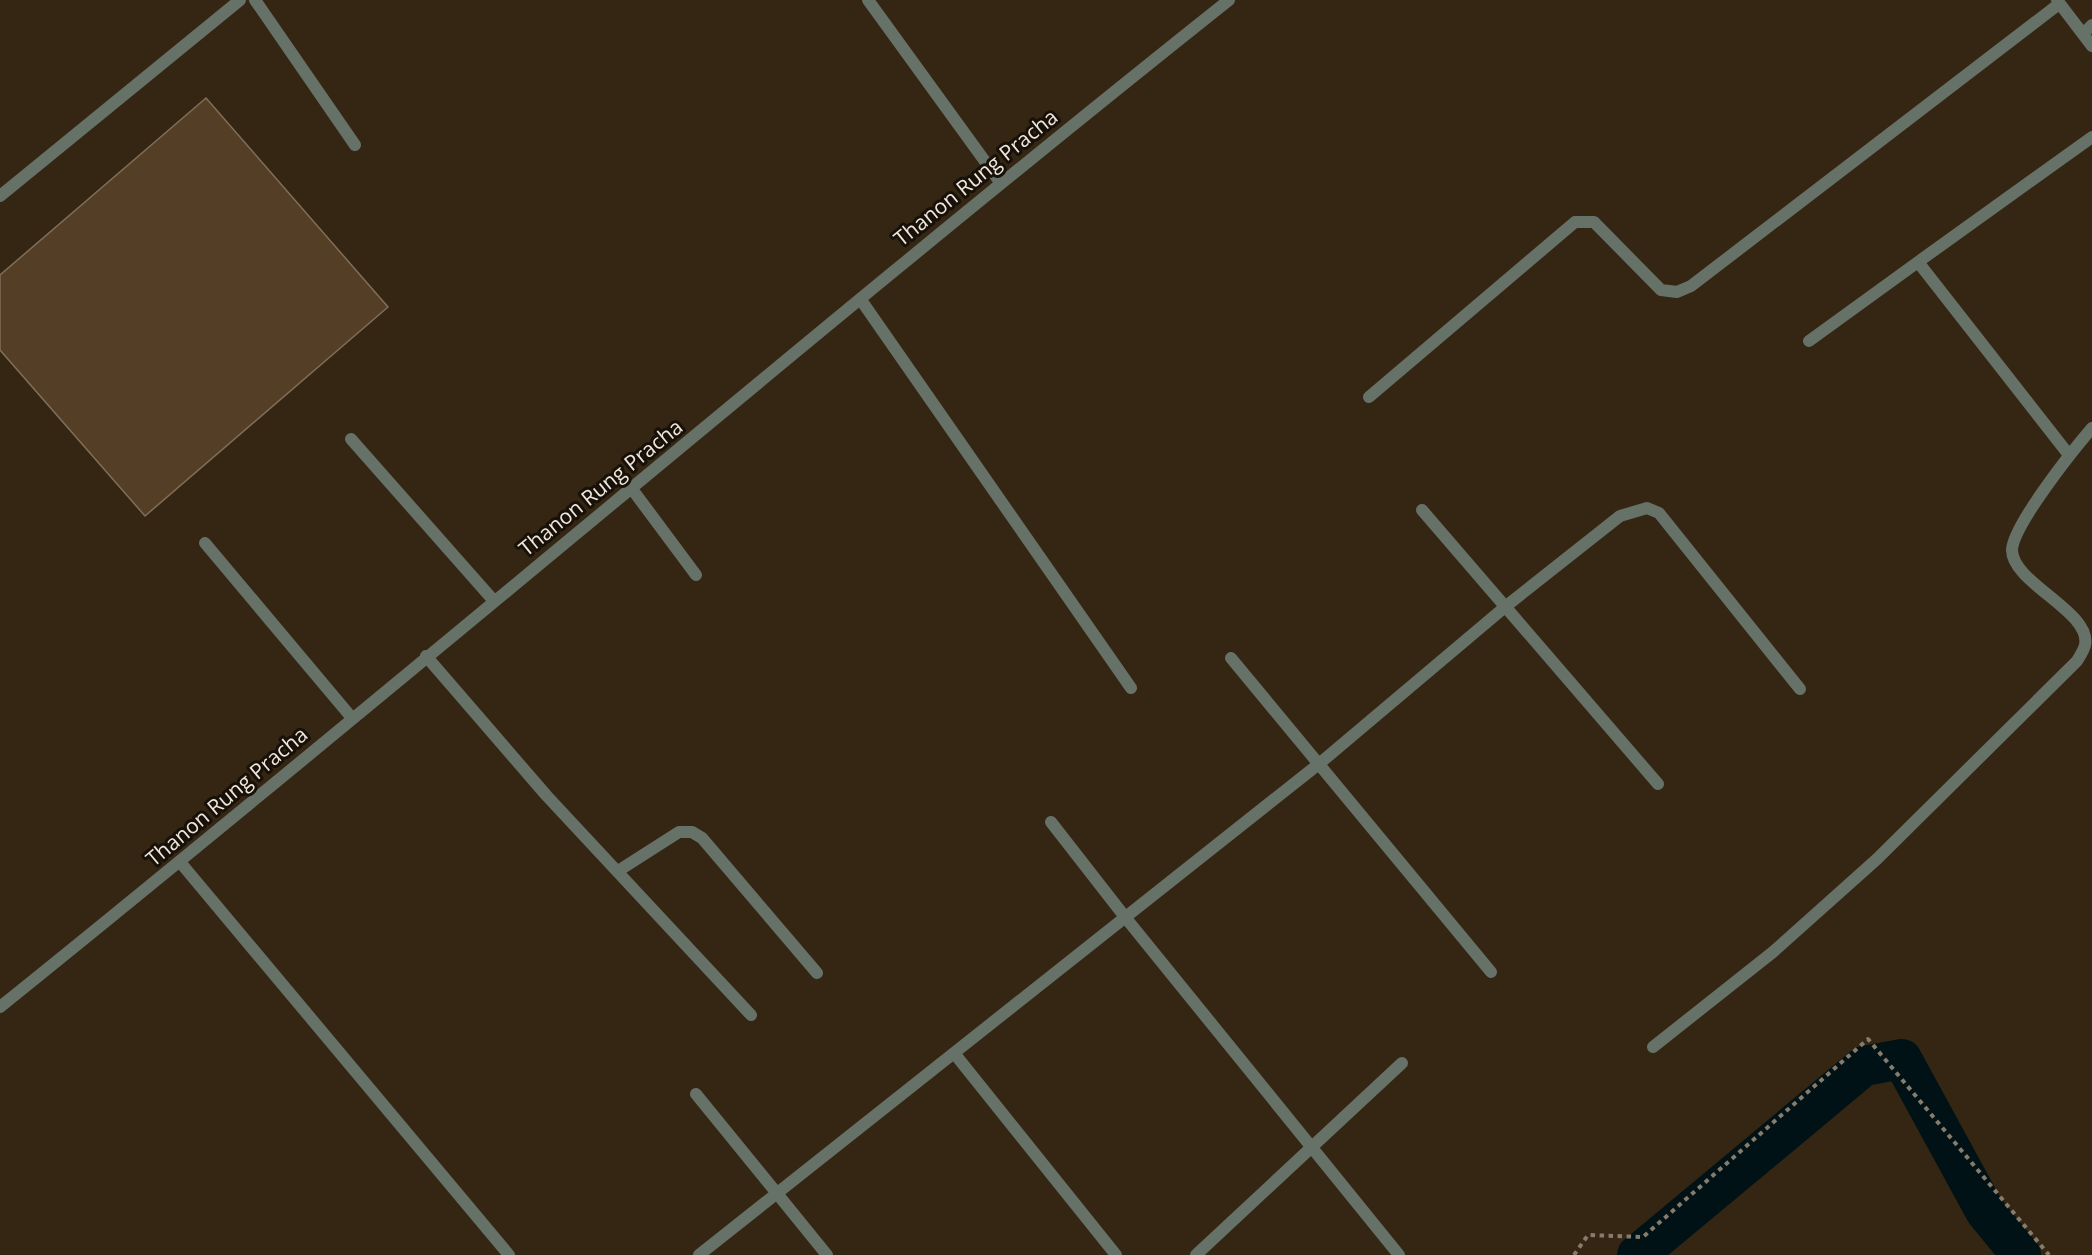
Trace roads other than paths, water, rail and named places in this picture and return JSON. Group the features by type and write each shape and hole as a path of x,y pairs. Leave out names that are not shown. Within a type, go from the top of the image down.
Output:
{"street":[{"path":"0,196 240,0"},
{"path":"255,0 355,145"},
{"path":"868,0 1000,182"},
{"name":"Thanon Rung Pracha","path":"0,1007 180,862 426,656 861,300 1000,182 1229,0"},
{"path":"1368,397 1575,222 1594,222 1661,290 1677,292 1691,286 2058,2 2088,29 2092,46"},
{"path":"1809,340 2092,137"},
{"path":"1918,262 2070,455"},
{"path":"861,300 1131,688"},
{"path":"1653,1047 1773,952 1877,859 2089,647 2082,627 2018,566 2012,551 2020,529 2070,455 2092,428"},
{"path":"351,439 494,601"},
{"path":"632,489 696,575"},
{"path":"699,1255 778,1195 1320,763 1504,607 1620,516 1647,508 1659,513 1800,689"},
{"path":"1422,510 1658,784"},
{"path":"205,543 352,718"},
{"path":"426,656 546,795 751,1015"},
{"path":"1232,658 1491,972"},
{"path":"1052,822 1125,917 1399,1255"},
{"path":"618,872 679,832 692,832 702,838 817,973"},
{"path":"180,862 509,1255"},
{"path":"954,1053 1116,1255"},
{"path":"1196,1255 1402,1063"},
{"path":"696,1094 827,1255"}],"waterway":[{"path":"1637,1255 1864,1066 1902,1059 1985,1211 2021,1255"}]}
